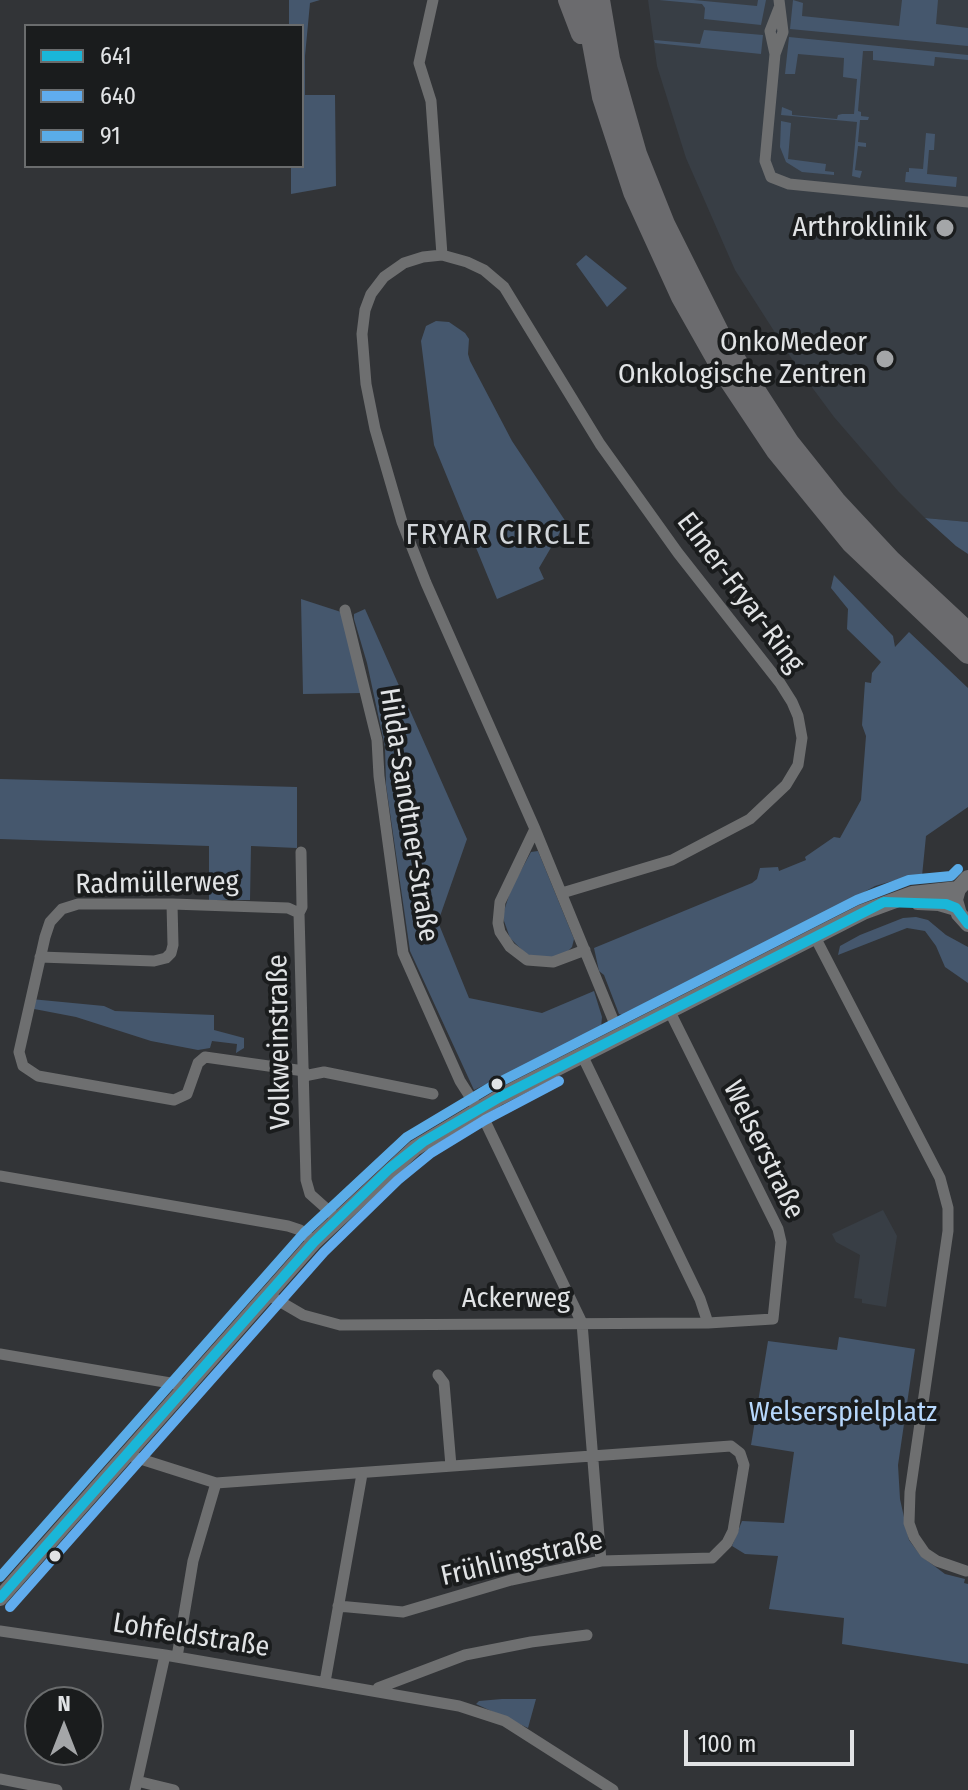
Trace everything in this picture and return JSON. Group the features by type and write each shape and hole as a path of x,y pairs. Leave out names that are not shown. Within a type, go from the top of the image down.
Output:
{"highway":[{"path":"587,5 595,63 621,159 649,231 681,297 737,393 783,461 851,543 968,654"},
{"path":"587,5 637,154 670,236 723,340 789,442 836,501 891,560 964,626"}],"street":[{"path":"433,0 419,63 431,101 442,255 404,263 384,277 371,294 362,321 366,384 380,447 416,557 535,829 614,1022"},
{"path":"779,4 783,32 775,54 765,161 771,177 789,184 968,202"},
{"name":"Elmer-Fryar-Ring","path":"442,255 484,270 504,287 600,444 678,553 780,683 798,716 802,738 798,765 786,785 750,819 672,860 562,893"},
{"name":"Hilda-Sandtner-Straße","path":"345,610 377,740 403,953 460,1081 478,1108 582,1323"},
{"path":"535,829 500,902 500,932 510,947 527,960 553,962 585,950"},
{"name":"Volkweinstraße","path":"301,852 302,907 299,913 306,1180 310,1194 338,1219"},
{"path":"0,1598 314,1242 415,1148 478,1108 884,902 963,883 956,908"},
{"path":"884,902 939,903 956,908 968,924"},
{"name":"Radmüllerweg","path":"299,913 288,908 172,904 78,904 67,907 50,922 19,1052 23,1066 29,1072 48,1078 174,1100 187,1094 198,1063 205,1057 304,1073"},
{"path":"40,957 154,961 166,958 173,945 172,904"},
{"path":"815,937 940,1178 948,1208 948,1231 910,1492 909,1523 925,1553 948,1566 966,1571"},
{"name":"Welserstraße","path":"669,1010 778,1229 781,1242 773,1319"},
{"path":"582,1055 700,1299 708,1323"},
{"path":"304,1073 324,1072 433,1094"},
{"path":"0,1176 288,1226 300,1230 314,1242"},
{"name":"Ackerweg","path":"267,1294 303,1315 340,1325 708,1323 773,1319"},
{"path":"582,1323 601,1561"},
{"path":"0,1354 188,1386"},
{"path":"438,1375 444,1383 451,1466"},
{"name":"Frühlingstraße","path":"338,1606 403,1612 511,1580 601,1561 712,1558 727,1543 733,1531 744,1465 740,1453 731,1446 593,1455"},
{"path":"128,1455 216,1483 593,1455"},
{"path":"325,1682 362,1474"},
{"path":"174,1790 136,1786 216,1483"},
{"name":"Lohfeldstraße","path":"0,1631 373,1690 486,1713 524,1732 613,1790"},
{"path":"373,1690 465,1655 587,1635"},
{"path":"0,1779 57,1790"}],"shaded area":[{"path":"648,0 968,0 968,522 925,518 898,491 834,417 797,367 735,270 686,158 657,66"},
{"path":"883,1210 897,1236 886,1307 862,1303 862,1299 854,1298 860,1255 836,1242 832,1234"}],"green space":[{"path":"289,0 320,0 310,3 305,95 335,95 336,186 291,194 291,168 304,168 304,24 289,24"},
{"path":"659,0 757,6 758,0 766,0 761,25 704,19 705,8 702,4"},
{"path":"793,0 803,3 802,16 899,26 902,0 938,0 936,24 968,28 968,46 790,29"},
{"path":"704,30 763,35 761,54 655,43 654,40 700,44"},
{"path":"789,37 968,55 968,60 935,57 934,66 873,60 873,51 863,51 858,111 861,116 869,117 868,120 860,120 858,142 866,143 866,147 858,146 855,170 862,171 860,178 852,176 857,122 781,115 782,107 792,111 792,115 837,119 838,115 854,114 857,79 843,77 844,58 798,54 795,74 785,74"},
{"path":"781,121 791,123 788,159 826,164 825,171 834,172 834,175 802,172 786,162 780,147"},
{"path":"926,133 935,134 934,150 929,150 927,174 957,177 956,187 905,182 909,168 923,169"},
{"path":"586,255 627,288 607,307 576,264"},
{"path":"436,321 449,322 469,339 470,361 512,441 566,522 539,568 544,579 497,599 434,445 421,341 426,326"},
{"path":"925,518 968,522 968,554 956,546"},
{"path":"834,575 893,636 895,647 909,632 968,688 968,807 926,836 922,876 875,886 750,955 641,1010 626,1016 619,1014 604,975 599,971 594,948 752,883 757,879 760,868 778,867 779,871 806,860 805,857 834,837 840,838 861,800 866,736 862,725 865,682 871,683 872,673 881,662 847,629 848,609 831,588"},
{"path":"301,599 341,612 362,693 303,694"},
{"path":"365,609 467,839 438,922 469,998 542,1013 594,991 602,1017 601,1028 474,1090 410,951 386,785 385,747 354,619 354,614"},
{"path":"0,779 297,787 297,848 251,846 250,900 209,900 209,846 0,839"},
{"path":"538,851 574,939 566,953 554,957 537,958 526,954 510,938 504,921 511,889 531,852"},
{"path":"903,918 928,920 968,947 968,983 945,967 925,931 907,928 838,955 840,946 860,935"},
{"path":"31,999 104,1006 115,1011 214,1015 214,1030 244,1038 244,1048 236,1053 237,1044 212,1041 210,1048 198,1050 151,1041 76,1017 29,1008"},
{"name":"Welserspielplatz","path":"839,1337 915,1349 898,1465 900,1499 909,1540 921,1556 945,1574 965,1579 964,1583 968,1584 968,1664 842,1644 844,1618 769,1609 778,1556 745,1554 732,1546 742,1521 784,1523 794,1452 751,1445 768,1341 837,1350"},
{"path":"502,1699 536,1699 528,1728 476,1704"}],"transit line":[{"name":"91","path":"0,1577 304,1233 407,1137 494,1085 857,900 909,880 951,876 958,869"},
{"name":"641","path":"0,1598 314,1242 389,1169 423,1142 500,1097 884,902 946,904 956,908 968,924"},
{"name":"640","path":"10,1607 324,1252 398,1180 431,1153 559,1081"}],"place":[{"name":"Arthroklinik","path":"945,228"},
{"name":"OnkoMedeor Onkologische Zentren","path":"885,359"}],"district":[{"name":"FRYAR CIRCLE","path":"499,536"}]}
